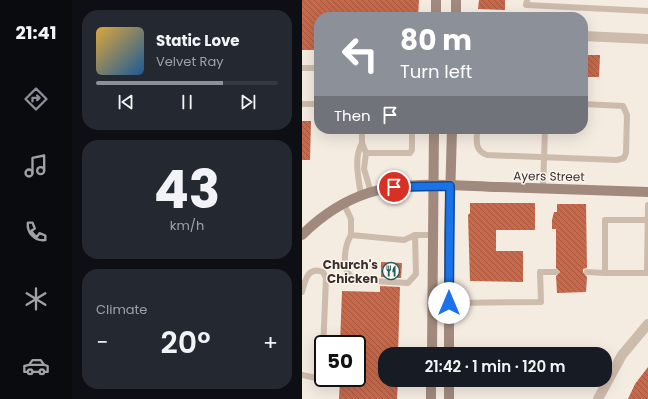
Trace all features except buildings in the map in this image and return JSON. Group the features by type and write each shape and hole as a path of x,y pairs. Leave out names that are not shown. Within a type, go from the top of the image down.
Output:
{"main road":[{"path":"436,0 436,12"},
{"path":"456,0 456,12"},
{"path":"432,347 434,134"},
{"path":"449,347 452,134"},
{"name":"Ayers Street","path":"302,235 317,220 344,204 371,192 394,187 450,186 648,192"},
{"path":"431,387 431,399"},
{"path":"449,387 449,399"}],"street":[{"path":"588,36 648,39"},
{"path":"598,399 622,355 648,324"}],"lane":[{"path":"527,0 526,5 648,11"},
{"path":"302,68 314,68"},
{"path":"302,104 314,104"},
{"path":"477,134 477,147 480,152 487,155 617,160 624,158 626,153 627,115 623,106 588,104"},
{"path":"362,134 362,143 366,153 364,169 371,192"},
{"path":"366,153 410,153 412,150 412,134"},
{"path":"543,189 545,134"},
{"path":"362,143 358,151 357,169 362,196"},
{"path":"344,204 351,219 351,235 346,243 346,268 350,277 356,280 408,283 416,274 415,235"},
{"path":"587,272 647,273 648,205"},
{"path":"605,273 605,220 648,220"},
{"path":"351,235 404,240 415,235 433,235"},
{"path":"302,292 306,278 311,271 317,269 323,272 326,278 322,374 316,378 302,375"},
{"path":"449,303 541,302 540,272 556,272"}],"place":[{"name":"Church's Chicken","path":"391,271"}],"route":[{"path":"394,187 450,186 449,303"}]}
